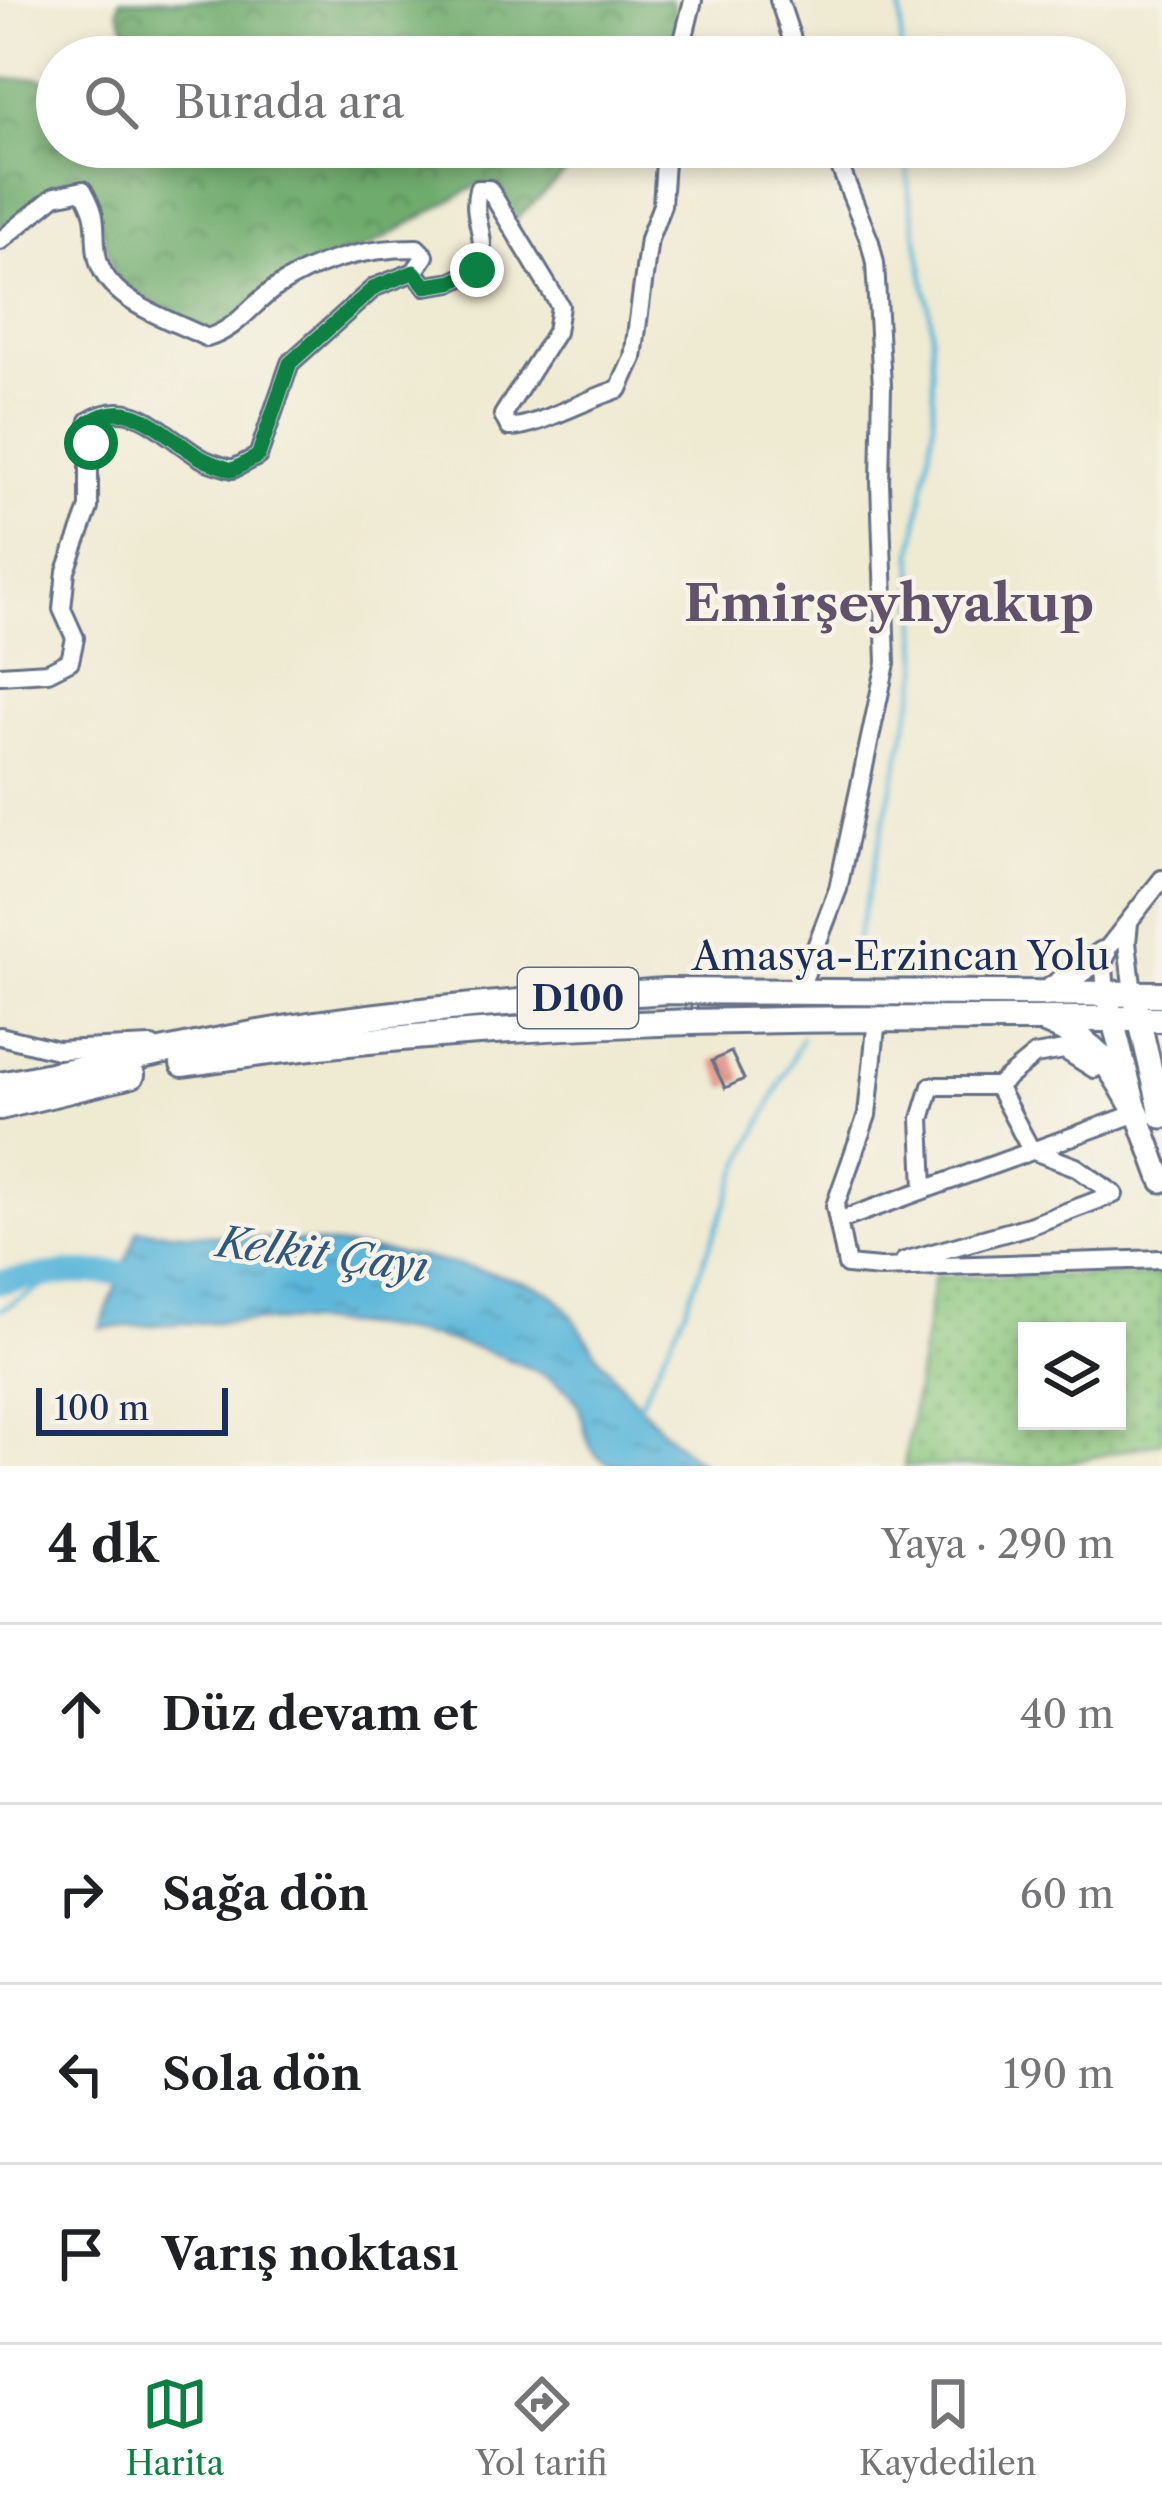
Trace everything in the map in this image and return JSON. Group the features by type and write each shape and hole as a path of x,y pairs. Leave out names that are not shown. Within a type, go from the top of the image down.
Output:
{"highway":[{"path":"1102,954 1043,1006 1099,1052 1156,1113"},
{"name":"Amasya-Erzincan Yolu","path":"0,1085 338,1022 665,991 799,991 1043,1006 1109,1006 1133,994 1162,994"},
{"name":"D100","path":"0,1107 168,1066 415,1035 656,1021 877,1018 1043,1006"},
{"name":"D100","path":"1109,1006 1151,1019"}],"main road":[{"path":"1133,994 1151,1019 1162,1181"},
{"path":"1109,1006 1156,1113"}],"street":[{"path":"684,36 693,0"},
{"path":"779,0 791,36"},
{"path":"414,272 426,286 452,282 477,270 485,250 475,204 478,189 489,189 560,306 556,332 503,415 509,427 522,428 619,388 633,358 649,239 662,205 665,168"},
{"path":"799,991 838,889 882,688 887,636 874,262 840,168"},
{"path":"0,242 56,196 83,190 97,214 97,258 110,286 207,338 228,332 274,289 320,265 371,248 417,248 425,256 414,272 375,287 290,363 258,456 233,470 202,460 137,414 106,411 89,422 89,508 66,572 62,609 75,638 70,661 48,672 0,675"},
{"path":"1109,1006 1102,954 1162,879"},
{"path":"1129,921 1126,942 1133,994"},
{"path":"877,1018 867,1115 835,1206 847,1265 880,1268 1162,1259"},
{"path":"0,1036 57,1050 201,1045"},
{"path":"924,1188 921,1119 931,1087 997,1086 1035,1055 1064,1050 1094,1069"},
{"path":"880,1268 1029,1226 1114,1194 1076,1167 1031,1150 997,1086"},
{"path":"838,1221 1031,1150 1156,1113"}],"green space":[{"path":"120,0 671,0 678,20 675,36 129,36 118,10"},
{"path":"36,78 36,168 571,168 512,223 499,185 478,185 372,245 275,285 214,333 117,283 92,191 62,186 0,228 0,79"},
{"path":"1162,1275 1162,1442 1053,1466 904,1466 934,1276"}],"water":[{"path":"138,1230 367,1249 457,1265 542,1289 567,1310 650,1418 705,1466 613,1465 591,1448 578,1405 556,1382 477,1348 425,1335 316,1322 100,1328"}],"building":[{"path":"731,1052 744,1079 725,1088 712,1061"}],"waterway":[{"path":"901,0 901,36"},
{"path":"851,964 920,669 913,554 934,424 931,319 907,168"},
{"path":"639,1405 684,1312 741,1165 802,1038"},
{"path":"0,1310 68,1273"},
{"name":"Kelkit Çayı","path":"0,1282 68,1273 153,1273"}],"district":[{"name":"Emirşeyhyakup","path":"889,603"}],"route":[{"path":"91,443 89,422 106,411 137,414 202,460 233,470 258,456 290,363 375,287 414,272 426,286 452,282 477,270"}]}
